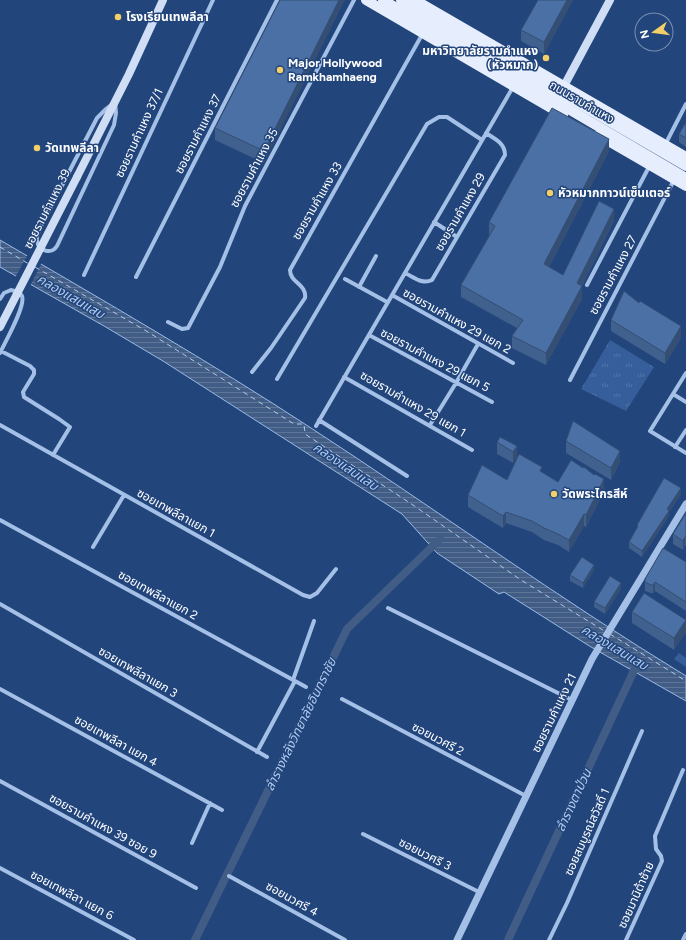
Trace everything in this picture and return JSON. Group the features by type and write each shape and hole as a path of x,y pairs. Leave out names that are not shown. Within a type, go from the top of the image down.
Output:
{"main road":[{"name":"ซอยรามคำแหง 39","path":"0,327 78,177 163,0"},
{"name":"ถนนรามคำแหง","path":"366,0 686,186"},
{"name":"ถนนรามคำแหง","path":"383,0 686,178"},
{"name":"ถนนรามคำแหง","path":"401,0 686,166"},
{"name":"ถนนรามคำแหง","path":"415,0 686,157"},
{"path":"558,112 564,86 610,0"}],"street":[{"name":"ซอยรามคำแหง 37/1","path":"84,274 213,0"},
{"name":"ซอยรามคำแหง 37","path":"136,277 277,0"},
{"name":"ซอยรามคำแหง 35","path":"168,322 182,329 188,328 220,267 245,206 354,0"},
{"name":"ซอยรามคำแหง 33","path":"252,372 271,348 305,298 306,294 303,288 294,281 290,275 290,270 424,33"},
{"name":"ซอยรามคำแหง 29","path":"316,426 513,86"},
{"name":"ซอยรามคำแหง 39","path":"115,102 116,113 114,125 57,246 53,251 47,251 39,246 37,239 40,228 97,118 115,102"},
{"path":"664,145 686,104"},
{"path":"277,379 427,124 439,117 447,117 482,140"},
{"name":"ซอยรามคำแหง 29","path":"405,273 422,282 432,280 505,155 503,144 486,133"},
{"name":"ซอยรามคำแหง 27","path":"587,285 650,165"},
{"name":"ซอยรามคำแหง 27","path":"570,380 674,179"},
{"path":"434,222 457,237"},
{"path":"359,287 376,256"},
{"path":"345,279 388,302"},
{"path":"0,299 4,294 12,290 20,293 23,300 20,311 0,352 30,366 34,370 34,374 23,392 24,397 70,427 53,455"},
{"name":"ซอยรามคำแหง 29 แยก 2","path":"392,295 513,363"},
{"name":"ซอยรามคำแหง 29 แยก 5","path":"369,335 492,402"},
{"path":"430,425 478,344"},
{"path":"686,373 650,431 686,453"},
{"name":"ซอยรามคำแหง 29 แยก 1","path":"344,377 472,450"},
{"path":"673,394 686,402"},
{"path":"320,420 407,476"},
{"name":"ซอยเทพลีลาแยก 1","path":"0,425 303,595 310,597 317,593 336,569"},
{"path":"675,447 686,430"},
{"path":"93,546 124,495"},
{"name":"ซอยรามคำแหง 21","path":"457,940 592,659 686,504"},
{"name":"ซอยเทพลีลาแยก 2","path":"0,520 306,687"},
{"name":"ซอยเทพลีลาแยก 3","path":"0,604 267,758"},
{"path":"388,608 572,700"},
{"path":"257,752 294,680 314,621"},
{"name":"ซอยเทพลีลา แยก 4","path":"0,689 222,810"},
{"name":"ซอยนวศรี 2","path":"342,699 526,796"},
{"name":"ซอยสมบูรณ์สวัสดิ์ 1","path":"549,940 567,903 642,731"},
{"name":"ซอยมานิต้าซ้าย","path":"626,940 662,861 661,856 656,849 655,836 682,770"},
{"name":"ซอยรามคำแหง 39 ซอย 9","path":"0,781 196,888"},
{"path":"192,843 210,803"},
{"name":"ซอยนวศรี 3","path":"363,834 479,892"},
{"name":"ซอยเทพลีลา แยก 6","path":"0,868 127,938 134,940"},
{"name":"ซอยนวศรี 4","path":"229,876 345,940"},
{"path":"683,940 686,934"}],"green space":[{"path":"610,340 654,367 626,411 581,389"},
{"path":"679,653 686,658 686,667 674,659"}],"water":[{"name":"คลองแสนแสบ","path":"0,240 157,332 273,403 544,585 686,676 686,701 591,647 504,592 499,594 437,553 402,514 163,361 0,267"}],"pier":[{"path":"28,254 42,262 30,286 15,278"}],"building":[{"name":"Major Hollywood Ramkhamhaeng","path":"280,0 339,0 264,151 215,128"},
{"path":"538,0 567,0 544,42 521,30"},
{"path":"552,108 609,139 544,264 563,275 599,201 614,209 577,283 582,286 546,353 512,336 523,320 461,285 495,226 489,222"},
{"path":"686,122 686,138 679,134"},
{"path":"624,291 639,303 640,301 681,326 665,353 611,320"},
{"path":"573,421 620,451 611,468 566,441"},
{"path":"500,437 517,446 513,452 497,442"},
{"path":"519,454 542,467 540,471 558,482 571,460 583,468 584,467 594,475 595,474 604,479 586,515 584,514 569,540 532,521 506,512 503,516 468,495 482,465 507,480"},
{"path":"664,478 681,488 667,509 669,511 642,551 629,542"},
{"path":"686,513 686,537 683,541 673,534"},
{"path":"663,548 686,562 686,602 655,582 651,585 645,582 645,579"},
{"path":"582,557 594,565 583,583 570,575"},
{"path":"610,576 621,583 605,608 594,602"},
{"path":"644,593 686,620 674,638 632,612"}],"waterway":[{"name":"ลำรางหลังวิทยาลัยอินทราชัย","path":"195,940 347,629 440,539"},
{"name":"ลำรางตาป่วน","path":"508,940 638,662"}],"ferry route":[{"path":"0,247 29,264"},
{"path":"35,267 148,332 294,424 304,424 305,434 413,505 521,580 606,632"},
{"path":"610,634 686,681"}],"place":[{"name":"โรงเรียนเทพลีลา","path":"118,17"},
{"name":"มหาวิทยาลัยรามคำแหง (หัวหมาก)","path":"546,58"},
{"name":"Major Hollywood Ramkhamhaeng","path":"280,70"},
{"name":"วัดเทพลีลา","path":"37,148"},
{"name":"หัวหมากทาวน์เซ็นเตอร์","path":"550,193"},
{"name":"วัดพระไกรสีห์","path":"554,494"}]}
